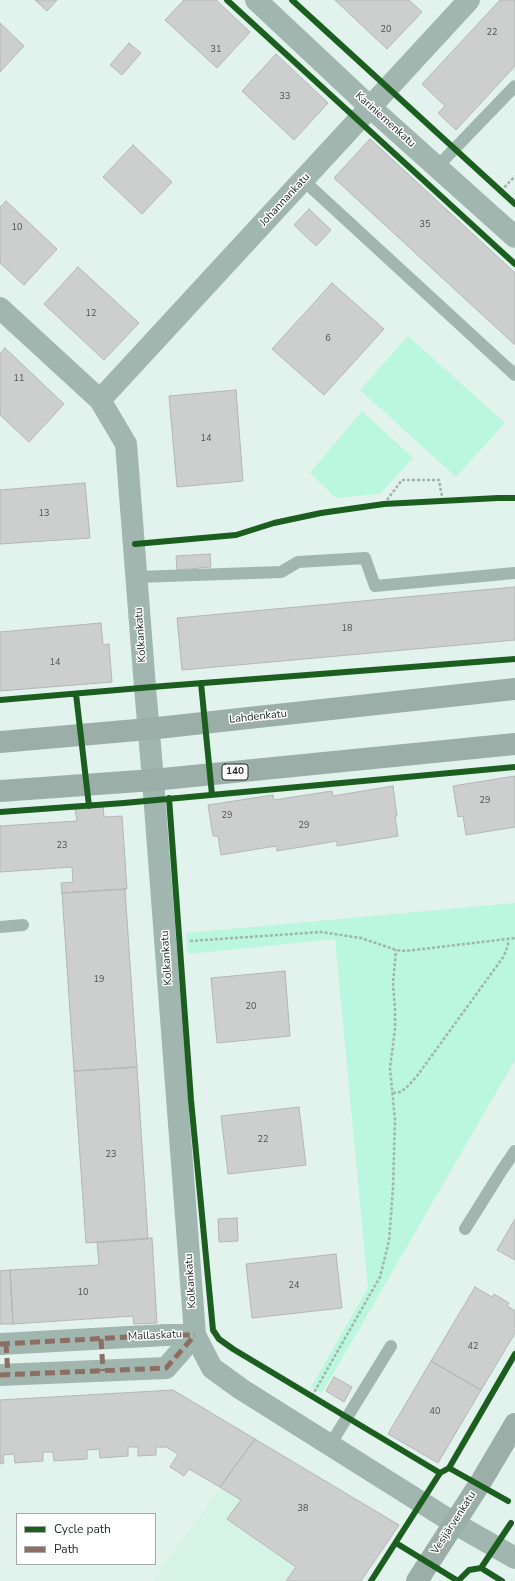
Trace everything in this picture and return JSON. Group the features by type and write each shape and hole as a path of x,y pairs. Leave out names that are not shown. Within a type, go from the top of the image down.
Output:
{"main road":[{"name":"Lahdenkatu","path":"0,742 148,729 515,689"},
{"name":"140","path":"0,791 153,780 515,744"},
{"name":"Vesijärvenkatu","path":"417,1581 479,1484 515,1424"}],"street":[{"name":"Kariniemenkatu","path":"256,0 370,107 515,237"},
{"name":"Johannankatu","path":"100,400 469,0"},
{"name":"Kolkankatu","path":"0,308 100,400 126,444 195,1335 212,1368 241,1389 454,1523 515,1558"},
{"name":"Mallaskatu","path":"3,1343 166,1335 195,1335"},
{"name":"Mallaskatu","path":"4,1375 166,1368 195,1335"},
{"path":"101,1339 103,1371"},
{"path":"3,1343 4,1375"}],"lane":[{"path":"438,167 515,86"},
{"path":"303,180 515,374"},
{"path":"137,577 281,572 298,562 365,558 375,586 515,573"},
{"path":"0,927 23,925"},
{"path":"465,1229 515,1152"},
{"path":"330,1445 391,1346"}],"path":[{"path":"495,186 503,193 515,176"},
{"path":"384,504 402,480 439,480 443,502"},
{"path":"436,502 451,501"},
{"path":"377,505 392,504"},
{"path":"187,941 321,932 361,938 396,950 406,951 515,938"},
{"path":"393,1093 400,1092 406,1088 417,1076 504,956 508,945 508,939"},
{"path":"312,1396 380,1277 390,1241 395,1120 390,1068 396,1009 393,983 396,950"},
{"path":"306,1393 347,1417"}],"shaded area":[{"path":"255,1439 399,1525 361,1581 153,1581"}],"green space":[{"path":"408,336 505,423 456,477 360,390"},
{"path":"362,411 413,458 380,494 336,498 310,473"},
{"path":"515,903 515,1060 322,1393 311,1387 368,1288 335,939 188,954 186,933"}],"building":[{"path":"35,0 57,0 47,11"},
{"path":"184,0 216,0 250,32 217,68 165,20"},
{"path":"335,0 409,0 422,12 387,49"},
{"path":"500,0 515,0 515,66 456,130 438,113 445,106 422,84"},
{"path":"0,23 24,46 0,72"},
{"path":"129,43 141,53 122,75 110,65"},
{"path":"276,54 328,103 294,140 242,91"},
{"path":"370,139 515,273 515,345 334,178"},
{"path":"133,145 172,182 142,214 103,177"},
{"path":"6,201 57,249 24,285 0,263 0,207"},
{"path":"309,209 331,230 316,246 294,225"},
{"path":"78,267 139,323 104,360 44,304"},
{"path":"332,283 384,329 324,395 272,349"},
{"path":"5,348 64,404 29,442 0,415 0,354"},
{"path":"236,390 243,481 177,487 169,396"},
{"path":"85,483 90,538 0,544 0,490"},
{"path":"210,554 211,567 177,570 176,556"},
{"path":"515,587 515,640 182,670 177,618"},
{"path":"101,623 103,645 109,644 112,682 0,691 0,632"},
{"path":"515,776 515,827 466,835 463,816 458,817 453,786"},
{"path":"393,786 398,836 337,846 337,841 277,851 276,846 221,855 218,836 213,836 208,805 273,795 274,800 332,791 333,796"},
{"path":"103,807 104,817 122,816 127,889 62,893 61,883 73,882 72,867 0,872 0,826 77,821 75,809"},
{"path":"125,889 137,1067 74,1071 62,893"},
{"path":"285,971 290,1036 217,1043 211,978"},
{"path":"137,1067 148,1239 86,1243 74,1071"},
{"path":"299,1107 306,1165 228,1174 221,1116"},
{"path":"237,1218 238,1241 219,1242 218,1219"},
{"path":"515,1219 515,1260 497,1250"},
{"path":"152,1238 157,1323 134,1324 133,1316 13,1324 10,1270 99,1265 97,1242"},
{"path":"336,1254 342,1308 252,1318 246,1264"},
{"path":"10,1270 13,1324 0,1324 0,1271"},
{"path":"475,1287 492,1297 494,1294 509,1303 507,1306 515,1311 515,1333 481,1390 431,1361"},
{"path":"431,1361 481,1390 438,1463 388,1434"},
{"path":"334,1377 352,1387 344,1402 326,1391"},
{"path":"173,1390 255,1439 220,1487 189,1469 184,1476 170,1467 178,1454 166,1447 156,1447 156,1455 138,1456 138,1447 128,1447 128,1456 100,1458 99,1449 87,1450 87,1459 54,1461 53,1452 43,1452 43,1461 15,1463 14,1454 3,1455 4,1463 0,1464 0,1400"},
{"path":"255,1439 399,1525 361,1581 286,1581 296,1567 227,1519 241,1500 220,1487"}],"marked path":[{"path":"0,1344 166,1335 195,1335"},
{"path":"0,1375 166,1368 195,1335"},
{"path":"101,1339 103,1371"},
{"path":"6,1343 8,1375"}],"cycle path":[{"path":"227,0 515,264"},
{"path":"292,0 515,204"},
{"path":"135,544 236,535 274,523 321,513 384,504 515,498"},
{"path":"0,700 515,659"},
{"path":"201,683 212,795"},
{"path":"76,694 89,806"},
{"path":"0,812 124,803 515,767"},
{"path":"169,798 191,1100 213,1330 219,1339 233,1349 440,1473 371,1581"},
{"path":"440,1473 449,1468 515,1354"},
{"path":"449,1468 508,1501"},
{"path":"481,1568 511,1523"},
{"path":"396,1543 458,1581"},
{"path":"458,1581 469,1570 481,1568 502,1581"}]}
